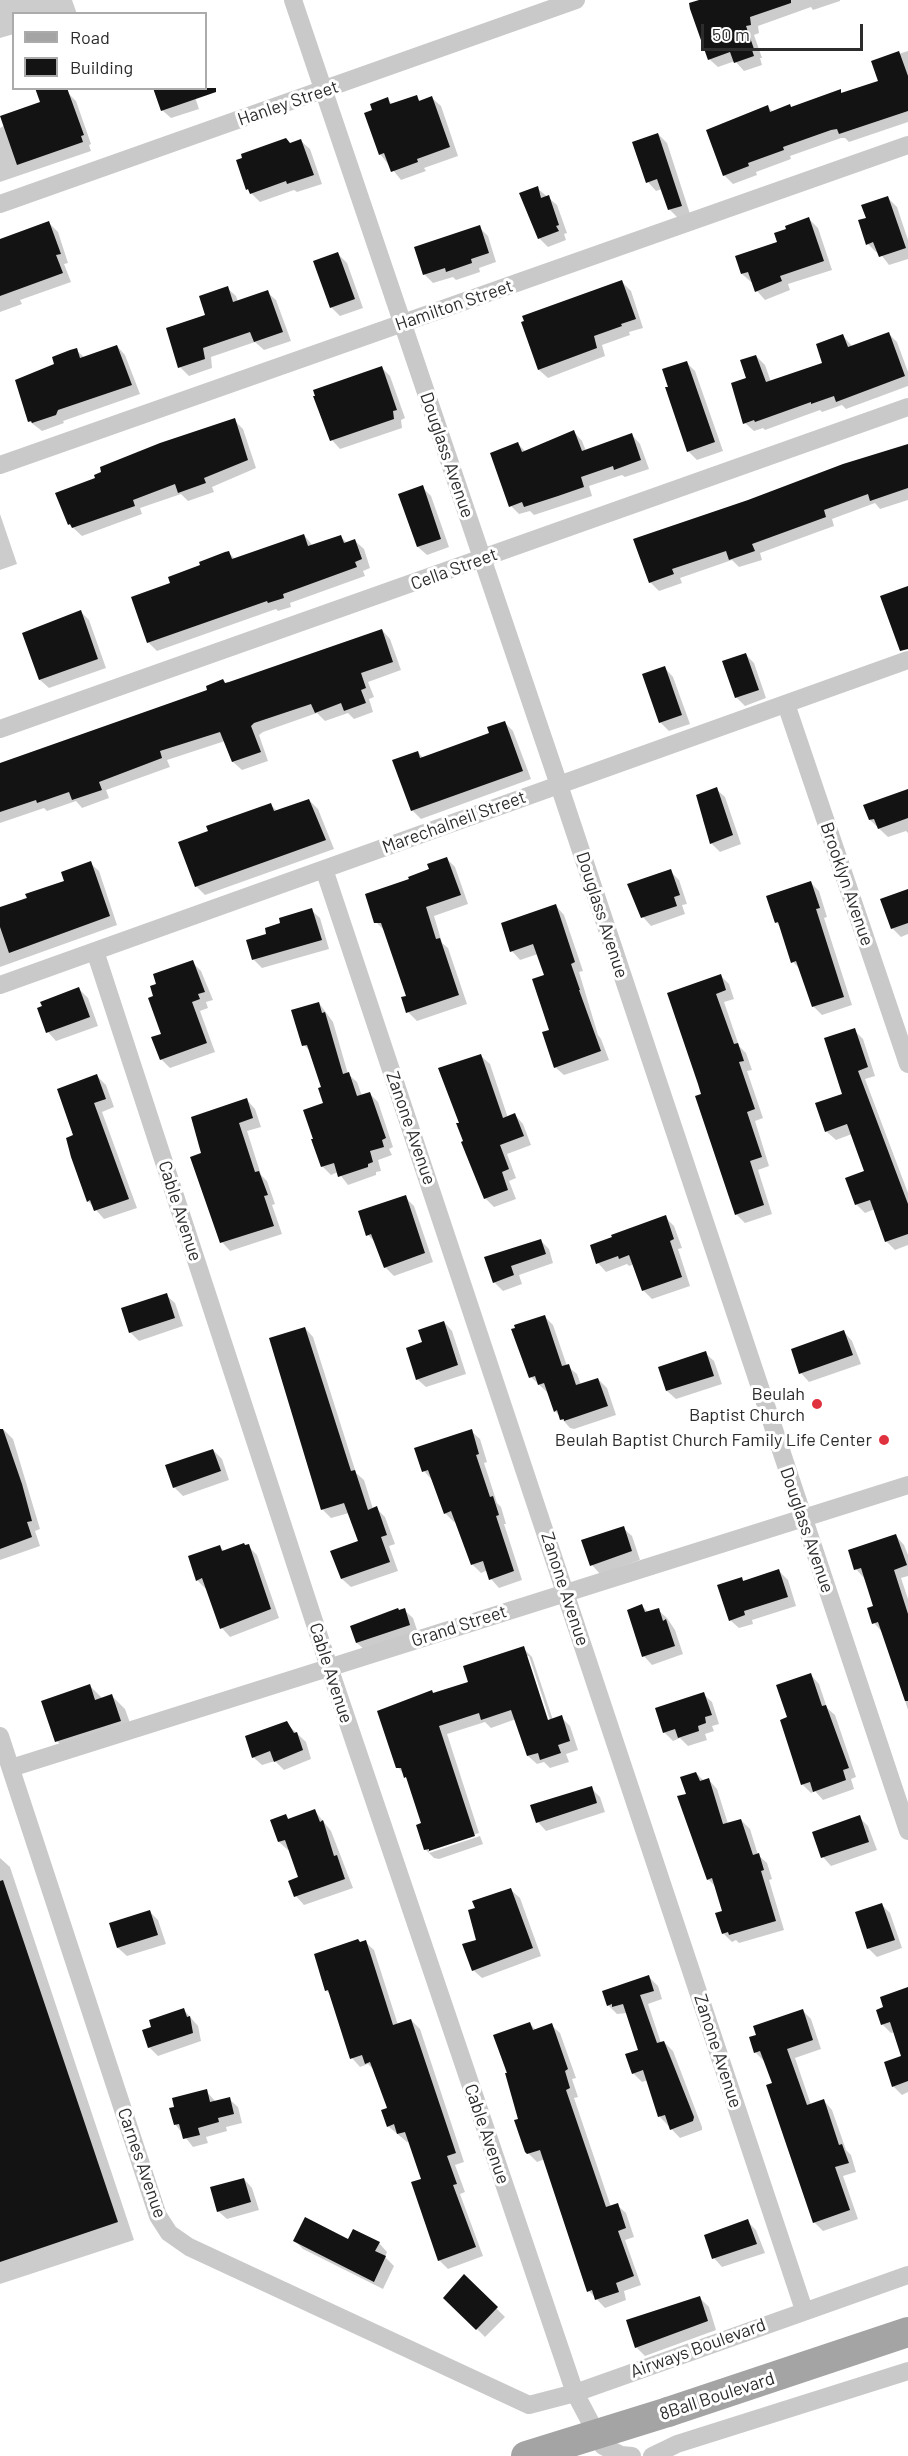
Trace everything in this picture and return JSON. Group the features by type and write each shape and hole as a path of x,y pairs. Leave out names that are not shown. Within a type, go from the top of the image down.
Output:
{"main road":[{"name":"8Ball Boulevard","path":"526,2456 668,2412 908,2332"}],"street":[{"name":"Douglass Avenue","path":"293,0 559,785 908,1831"},
{"name":"Hanley Street","path":"0,204 576,0"},
{"name":"Hamilton Street","path":"0,465 908,145"},
{"name":"Cella Street","path":"0,729 908,407"},
{"name":"Marechalneil Street","path":"0,985 908,660"},
{"name":"Brooklyn Avenue","path":"786,704 908,1064"},
{"name":"Zanone Avenue","path":"324,869 804,2310"},
{"name":"Cable Avenue","path":"95,951 329,1667 575,2393"},
{"name":"Grand Street","path":"11,1768 908,1485"},
{"name":"Carnes Avenue","path":"0,1736 158,2216 169,2233 189,2247 529,2404 575,2393"},
{"name":"Airways Boulevard","path":"575,2393 908,2275"},
{"path":"652,2456 677,2444 908,2371"},
{"path":"575,2393 603,2446 621,2455 632,2456"}],"building":[{"path":"699,0 791,0 791,3 750,17 751,25 746,26 754,49 752,50 754,56 734,63 730,52 708,60 689,3"},
{"path":"899,51 908,76 908,111 839,134 837,129 831,130 783,147 784,150 748,163 749,166 723,176 706,130 768,105 770,112 841,89 841,93 878,81 871,61"},
{"path":"216,88 216,92 161,111 154,90"},
{"path":"36,90 68,90 84,135 81,136 83,142 17,165 0,116 40,102"},
{"path":"417,95 419,101 432,96 450,147 417,159 418,162 391,172 384,153 379,155 364,113 372,110 370,104 388,97 390,104"},
{"path":"658,133 682,206 668,210 657,179 646,183 632,142"},
{"path":"286,138 290,143 301,139 314,175 287,184 286,181 250,194 248,189 246,190 236,160 242,158 241,154"},
{"path":"538,186 541,198 549,195 559,231 538,239 519,193"},
{"path":"888,196 906,248 879,257 873,242 866,245 858,220 866,218 861,205"},
{"path":"809,217 824,261 780,276 782,281 755,292 748,272 741,274 735,256 777,242 774,233"},
{"path":"49,221 61,254 56,255 63,273 0,296 0,239"},
{"path":"480,225 489,253 471,259 472,263 446,272 445,268 423,275 414,247"},
{"path":"338,252 355,299 330,308 313,261"},
{"path":"622,280 636,319 594,336 597,348 538,370 521,322 524,321 522,316"},
{"path":"228,286 233,302 268,290 283,332 254,342 250,332 203,348 205,359 178,368 166,328 205,315 199,296"},
{"path":"889,332 905,376 836,402 834,396 743,424 731,383 746,378 740,360 756,355 766,382 822,363 816,344 843,334 848,347"},
{"path":"117,345 132,385 58,410 56,415 32,423 28,422 15,380 54,364 52,357 70,350 77,348 80,358"},
{"path":"687,361 715,442 687,452 665,387 668,387 662,369"},
{"path":"382,366 397,410 393,411 394,419 330,441 313,396 315,396 313,390"},
{"path":"235,418 248,460 204,478 206,483 178,493 175,484 133,500 135,506 72,528 70,524 68,525 55,493 95,478 94,475 101,472 100,467 160,443"},
{"path":"574,430 582,451 632,433 641,460 614,470 613,466 581,477 584,487 524,507 522,502 509,507 490,453 518,442 522,452"},
{"path":"908,444 908,488 870,501 868,494 824,510 826,517 752,544 755,551 729,560 726,551 672,569 674,574 649,583 633,539 748,500 843,464"},
{"path":"423,485 441,539 417,547 398,494"},
{"path":"304,534 308,546 341,535 344,543 355,539 362,559 355,562 357,567 283,594 284,598 268,603 267,601 147,643 131,597 170,583 168,577 200,565 199,562 225,552 229,551 232,559"},
{"path":"908,586 908,649 900,651 880,596"},
{"path":"81,610 98,659 39,680 22,633"},
{"path":"382,629 393,662 361,673 366,688 361,690 366,703 344,711 341,703 315,713 311,704 254,723 251,726 261,752 232,762 220,732 160,751 162,758 99,782 102,790 72,800 69,792 0,812 0,763 207,690 206,686 223,679 225,683 229,682"},
{"path":"746,653 759,690 735,698 722,661"},
{"path":"665,666 682,715 659,723 642,674"},
{"path":"505,721 523,771 411,811 392,760 418,751 420,758 489,733 487,727"},
{"path":"717,787 733,835 710,844 696,795"},
{"path":"908,789 908,818 878,829 874,819 869,820 863,805"},
{"path":"309,799 326,840 195,887 178,842 208,831 206,826 271,803 274,811"},
{"path":"447,857 461,895 426,907 436,939 440,938 459,995 406,1013 401,997 406,996 381,923 374,923 365,894 409,879 408,877 429,869 427,864"},
{"path":"91,861 110,916 9,953 0,927 0,907 27,898 25,894 64,881 61,872"},
{"path":"671,869 680,895 674,897 677,906 641,918 627,884"},
{"path":"811,881 820,908 816,909 844,997 812,1007 796,961 791,963 778,922 775,923 766,896"},
{"path":"908,889 908,923 891,929 880,899"},
{"path":"556,904 575,962 571,964 601,1051 554,1068 542,1032 549,1030 532,979 544,975 533,944 510,952 501,923"},
{"path":"312,908 322,940 252,960 246,940 266,934 265,928 280,923 279,918"},
{"path":"193,960 205,992 198,994 200,999 192,1002 207,1043 160,1060 151,1037 161,1034 148,998 153,996 150,986 156,984 153,974"},
{"path":"721,974 726,990 716,994 734,1044 738,1043 744,1061 739,1062 755,1109 747,1112 762,1157 750,1161 764,1205 735,1215 695,1096 701,1094 667,993"},
{"path":"79,987 90,1017 46,1033 37,1008 42,1006 40,1002"},
{"path":"319,1002 322,1013 325,1012 343,1074 349,1072 357,1096 370,1092 386,1138 382,1140 384,1147 370,1151 373,1162 368,1164 368,1167 338,1177 334,1163 321,1167 311,1139 313,1139 303,1110 323,1103 318,1088 321,1087 307,1045 302,1046 291,1010"},
{"path":"855,1028 868,1067 858,1071 908,1204 908,1234 885,1242 870,1200 855,1205 845,1178 864,1171 847,1124 825,1132 815,1103 842,1094 824,1038"},
{"path":"481,1054 503,1118 515,1113 524,1136 500,1145 509,1169 502,1172 508,1190 484,1199 461,1142 463,1141 456,1123 459,1123 438,1068"},
{"path":"97,1074 106,1099 94,1103 129,1199 94,1211 90,1200 87,1202 71,1157 66,1138 73,1135 57,1089"},
{"path":"247,1098 253,1118 239,1123 255,1172 259,1171 268,1195 264,1196 274,1226 220,1243 190,1157 201,1153 191,1117"},
{"path":"406,1195 425,1253 384,1268 371,1234 366,1236 358,1211"},
{"path":"666,1215 674,1239 670,1241 682,1277 642,1291 629,1255 619,1259 618,1256 596,1264 590,1245"},
{"path":"541,1239 546,1254 511,1266 514,1275 493,1283 484,1257"},
{"path":"167,1293 175,1318 129,1333 121,1308"},
{"path":"545,1315 562,1366 569,1364 576,1385 598,1378 608,1406 564,1421 564,1419 560,1420 557,1410 554,1412 544,1383 538,1385 535,1376 529,1378 511,1329 515,1328 514,1325"},
{"path":"444,1321 458,1365 416,1380 406,1348 422,1342 418,1330"},
{"path":"305,1327 351,1471 355,1470 368,1510 377,1506 387,1535 381,1537 390,1562 341,1579 330,1551 358,1541 344,1503 321,1510 269,1338"},
{"path":"844,1330 853,1355 799,1374 791,1349"},
{"path":"706,1351 714,1376 666,1391 658,1367"},
{"path":"0,1429 3,1429 22,1484 32,1521 27,1522 32,1537 0,1549"},
{"path":"472,1429 479,1454 476,1455 490,1497 493,1496 499,1515 496,1516 514,1571 489,1580 483,1561 471,1565 451,1511 444,1514 428,1470 422,1472 414,1448"},
{"path":"213,1449 221,1471 173,1488 165,1465"},
{"path":"624,1526 632,1551 590,1566 581,1540"},
{"path":"896,1534 907,1565 894,1570 908,1614 908,1701 905,1701 878,1622 872,1624 867,1608 873,1606 861,1568 854,1570 848,1550"},
{"path":"244,1543 249,1544 271,1609 220,1629 202,1578 196,1581 188,1556 220,1545 222,1551"},
{"path":"779,1569 788,1597 744,1611 745,1615 729,1621 717,1585 742,1577 743,1581"},
{"path":"642,1604 645,1612 659,1608 663,1621 666,1619 675,1646 642,1657 627,1610"},
{"path":"398,1608 399,1610 405,1608 410,1625 356,1643 350,1626"},
{"path":"524,1646 548,1720 562,1715 570,1741 558,1745 561,1753 540,1760 538,1753 527,1756 511,1710 481,1720 479,1713 439,1726 475,1836 429,1851 429,1849 424,1850 416,1825 421,1823 406,1777 404,1778 401,1768 396,1768 377,1711 432,1690 433,1693 468,1682 463,1666"},
{"path":"811,1673 822,1706 826,1705 849,1768 843,1770 846,1780 813,1792 810,1782 801,1785 780,1720 787,1717 776,1685"},
{"path":"90,1684 95,1700 112,1694 121,1721 55,1742 41,1701"},
{"path":"704,1692 712,1715 705,1717 706,1723 698,1726 699,1731 678,1738 675,1729 663,1733 655,1708"},
{"path":"287,1721 294,1733 297,1732 303,1750 274,1762 270,1751 252,1758 245,1736"},
{"path":"696,1772 700,1781 709,1778 723,1824 741,1819 753,1855 759,1853 764,1870 761,1871 776,1921 729,1935 728,1932 722,1934 715,1913 722,1911 712,1878 707,1880 677,1796 686,1794 680,1777"},
{"path":"592,1786 597,1803 536,1823 530,1805"},
{"path":"315,1809 320,1822 323,1820 334,1856 337,1855 345,1879 294,1897 288,1881 298,1877 285,1840 278,1842 270,1820 286,1814 288,1819"},
{"path":"860,1815 869,1842 821,1858 812,1832"},
{"path":"3,1880 118,2222 0,2262 0,1881"},
{"path":"511,1888 533,1948 472,1971 462,1944 476,1940 468,1910 475,1908 472,1901"},
{"path":"882,1903 895,1940 867,1949 855,1912"},
{"path":"150,1910 158,1935 117,1948 109,1923"},
{"path":"358,1939 360,1942 366,1940 393,2025 411,2019 456,2153 447,2156 457,2184 453,2185 476,2247 438,2261 411,2182 421,2179 405,2132 397,2134 394,2124 387,2127 381,2110 387,2108 370,2062 365,2064 362,2055 350,2059 314,1954"},
{"path":"649,1975 654,1991 640,1995 657,2043 664,2041 694,2117 693,2121 670,2130 665,2115 658,2117 643,2070 632,2074 625,2054 638,2050 623,2004 607,2006 602,1991"},
{"path":"908,1987 908,2081 892,2087 884,2062 901,2056 890,2022 881,2025 876,2010 883,2007 880,1997"},
{"path":"184,2008 187,2017 190,2016 193,2033 148,2048 142,2030 151,2027 149,2020"},
{"path":"803,2009 813,2040 787,2049 807,2105 824,2099 839,2145 842,2144 849,2163 835,2167 850,2210 813,2223 766,2085 772,2083 760,2051 754,2053 749,2037 756,2035 753,2026"},
{"path":"530,2022 533,2030 552,2023 568,2069 565,2071 570,2088 566,2090 606,2207 618,2203 626,2228 618,2231 634,2276 616,2283 619,2292 595,2300 592,2290 587,2292 540,2150 527,2154 525,2152 514,2120 518,2119 505,2073 507,2073 493,2035"},
{"path":"207,2089 210,2102 230,2097 234,2114 218,2118 219,2122 198,2128 200,2135 183,2139 179,2124 174,2125 169,2108 174,2107 172,2098"},
{"path":"244,2178 251,2202 217,2212 210,2187"},
{"path":"305,2217 348,2239 353,2229 380,2242 375,2251 386,2256 374,2282 293,2241"},
{"path":"748,2219 757,2244 712,2259 704,2235"},
{"path":"464,2274 498,2307 476,2330 443,2298"},
{"path":"700,2296 708,2321 635,2348 626,2320"}],"place":[{"name":"Beulah Baptist Church","path":"817,1404"},
{"name":"Beulah Baptist Church Family Life Center","path":"884,1440"}]}
